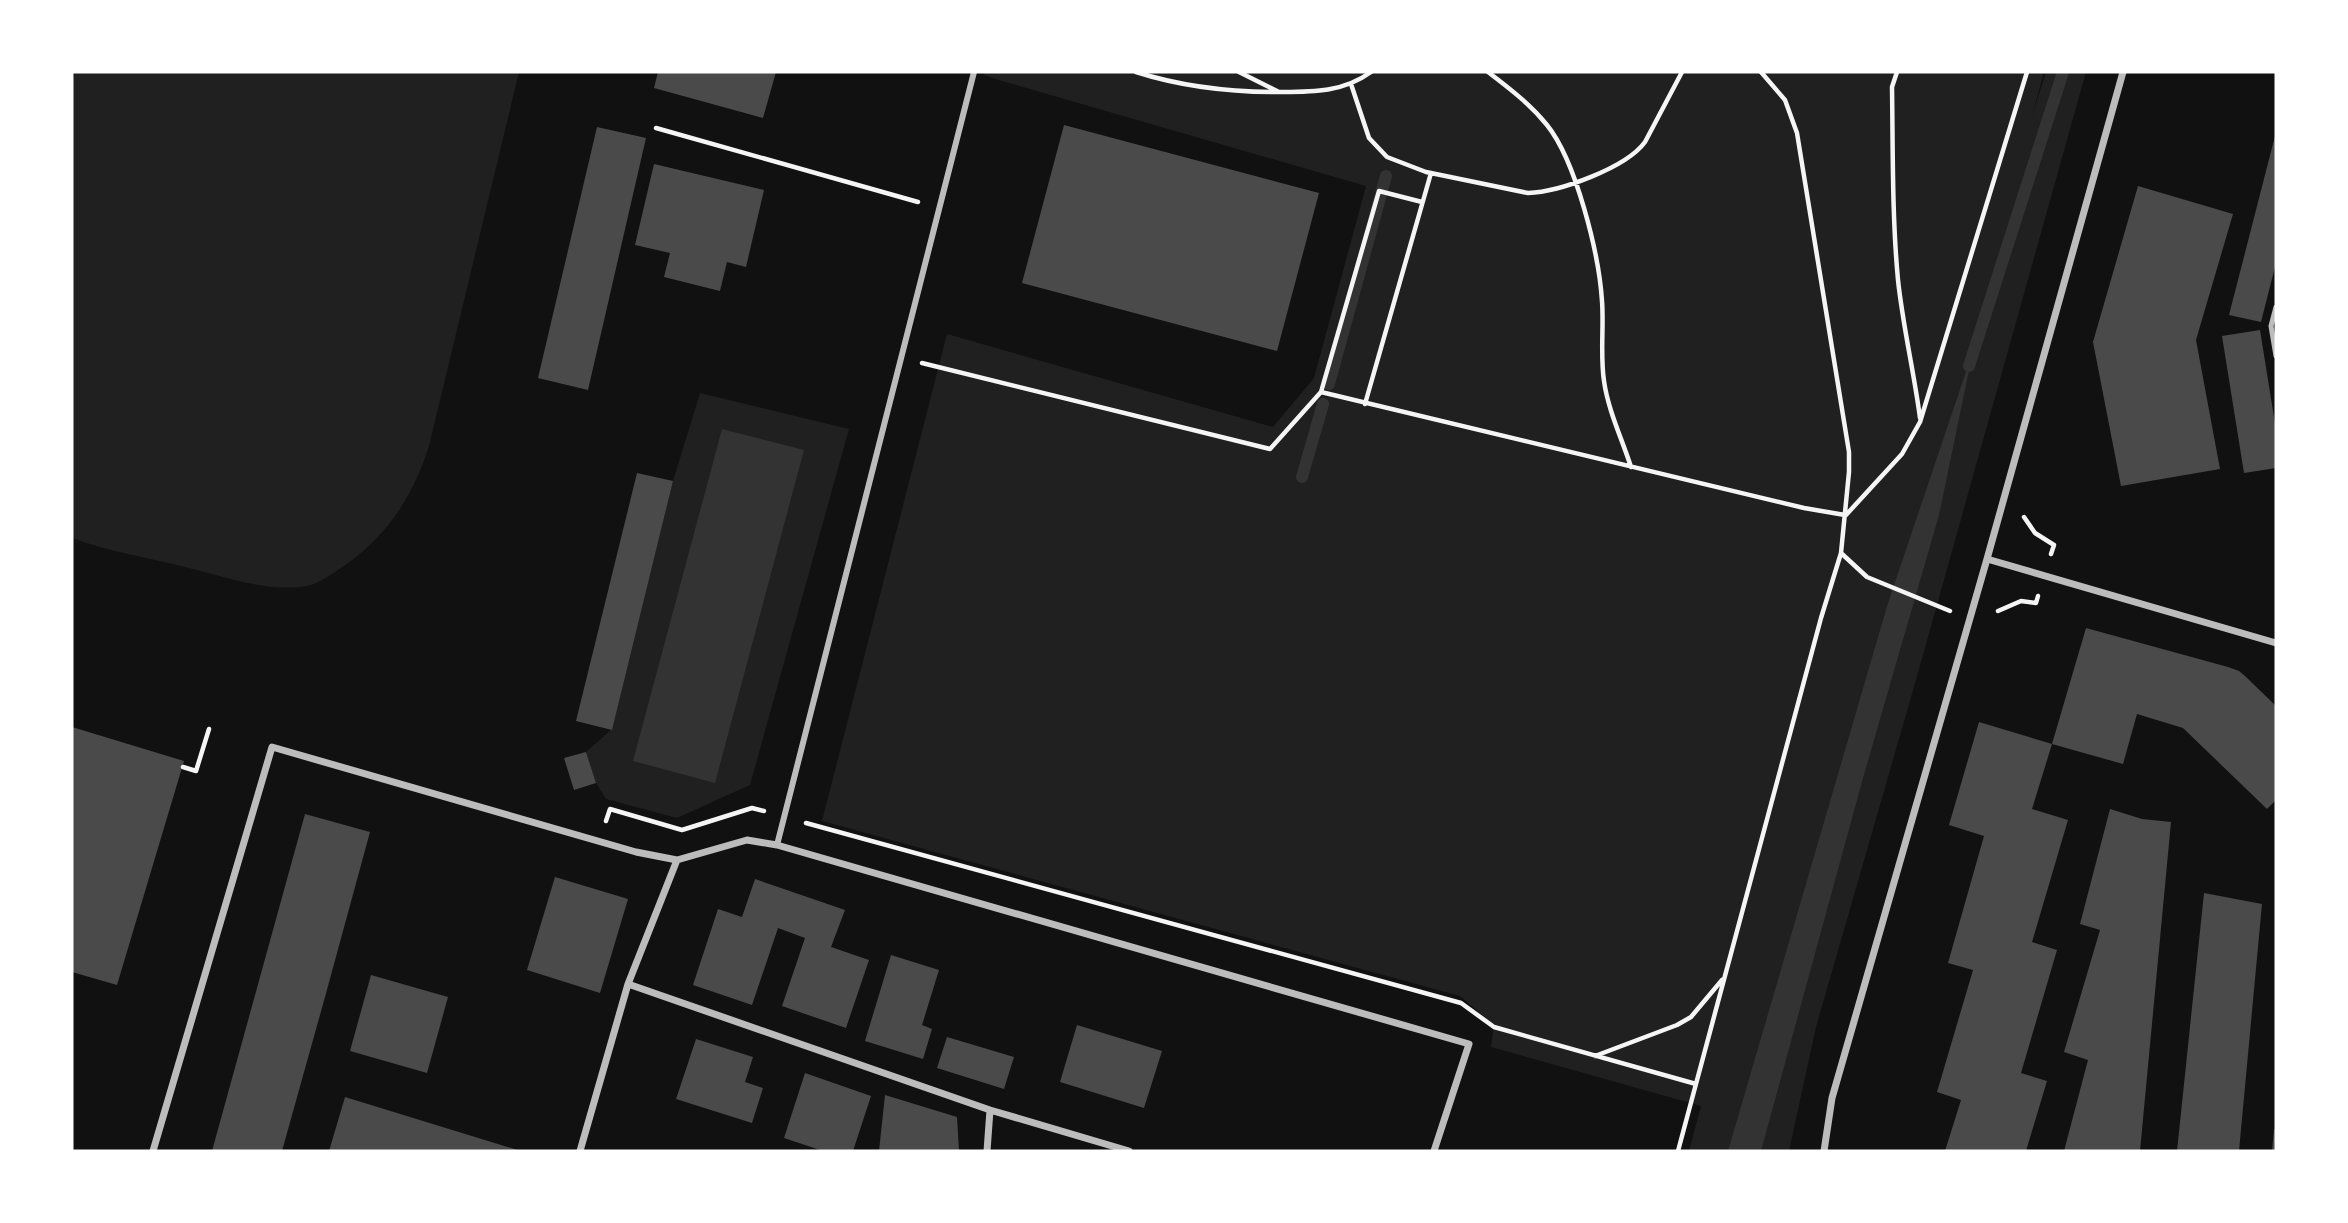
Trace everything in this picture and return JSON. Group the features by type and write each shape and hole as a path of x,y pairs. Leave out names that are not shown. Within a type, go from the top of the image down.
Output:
{"street":[{"path":"777,845 974,72"},
{"path":"1824,1151 1836,1084 2123,72"},
{"path":"1987,559 2276,643"},
{"path":"153,1151 272,747 636,852 677,860 747,840 777,845 1469,1044 1434,1151"},
{"path":"580,1151 628,984 677,860"},
{"path":"628,984 990,1110 1129,1151"},
{"path":"987,1151 990,1110"}],"lane":[{"path":"2276,307 2271,326 2276,356"}],"path":[{"path":"1136,72 1172,82 1224,91 1305,94 1352,84 1371,72"},
{"path":"1239,72 1280,92"},
{"path":"1488,72 1513,90 1546,124 1560,146 1575,182 1588,223 1601,286 1603,377 1606,395 1631,467"},
{"path":"1352,84 1369,138 1380,152 1405,166 1431,173 1528,192 1542,192 1618,164 1637,152 1646,142 1682,72"},
{"path":"1678,1151 1817,632 1841,552 1849,472 1849,452 1794,120 1785,100 1761,72"},
{"path":"1894,72 1895,242 1903,323 1914,368 1920,422"},
{"path":"1845,516 1902,454 1920,422 2027,72"},
{"path":"656,128 939,208"},
{"path":"1365,404 1431,173"},
{"path":"901,358 1270,449 1321,392 1379,191 1422,202"},
{"path":"1321,392 1845,516"},
{"path":"1841,552 1867,577 1939,608"},
{"path":"183,767 196,772 209,729"},
{"path":"1595,1056 1678,1025 1691,1017 1725,977"}],"shaded area":[{"path":"75,72 519,72 422,466 404,502 381,533 352,560 318,582 291,588 259,585 72,538 72,84"},
{"path":"985,72 2044,72 2032,116 2046,72 2086,72 1816,1027 1789,1151 1689,1151 1701,1106 1491,1047 1494,1025 1460,996 822,821 947,334 1273,427 1314,378 1366,186 1002,81 984,75"},
{"path":"1973,351 1939,515 1863,778 1761,1151 1728,1151 1888,603"},
{"path":"700,393 849,429 750,785 677,818 606,799 596,783 586,752 612,729 673,481"},
{"path":"722,429 804,450 715,783 633,761"}],"building":[{"path":"658,72 776,72 763,118 654,88"},
{"path":"1064,125 1319,193 1277,351 1022,283"},
{"path":"597,127 646,138 588,390 538,378"},
{"path":"2275,136 2276,263 2261,322 2229,315"},
{"path":"654,164 764,190 746,267 727,262 720,291 664,277 670,253 635,245"},
{"path":"2138,186 2233,214 2196,340 2220,469 2121,486 2093,342"},
{"path":"2260,330 2276,430 2276,468 2244,473 2222,336"},
{"path":"637,473 673,481 612,730 576,721"},
{"path":"2086,628 2228,667 2245,676 2276,706 2276,800 2267,809 2183,728 2137,714 2123,764 2052,744"},
{"path":"1979,722 2052,744 2032,809 2068,820 2032,942 2057,950 2021,1073 2047,1081 2026,1151 1945,1151 1961,1100 1937,1092 1973,970 1948,963 1984,836 1949,825"},
{"path":"72,727 184,761 117,985 72,972"},
{"path":"586,752 596,783 574,790 564,758"},
{"path":"2110,809 2142,819 2171,822 2140,1151 2064,1151 2088,1060 2064,1052 2100,930 2080,924"},
{"path":"305,814 370,832 325,997 282,1151 212,1151"},
{"path":"555,877 628,899 600,993 527,970"},
{"path":"755,879 845,910 831,947 869,960 846,1028 782,1006 805,938 778,928 752,1005 693,985 718,909 742,917"},
{"path":"2204,893 2262,904 2239,1151 2177,1151"},
{"path":"891,955 939,970 922,1025 932,1029 923,1059 865,1041"},
{"path":"371,975 448,997 427,1073 350,1051"},
{"path":"1077,1025 1162,1051 1144,1108 1060,1082"},
{"path":"947,1037 1014,1057 1004,1089 937,1068"},
{"path":"696,1039 753,1057 745,1082 763,1088 752,1123 676,1099"},
{"path":"805,1073 871,1096 853,1151 823,1151 784,1138"},
{"path":"885,1095 957,1117 959,1151 879,1151"},
{"path":"345,1097 521,1151 329,1151"},
{"path":"2274,1129 2276,1151 2272,1151"}],"waterway":[{"path":"1969,366 2063,72"},
{"path":"1329,384 1386,176"},
{"path":"1302,477 1323,404"}]}
